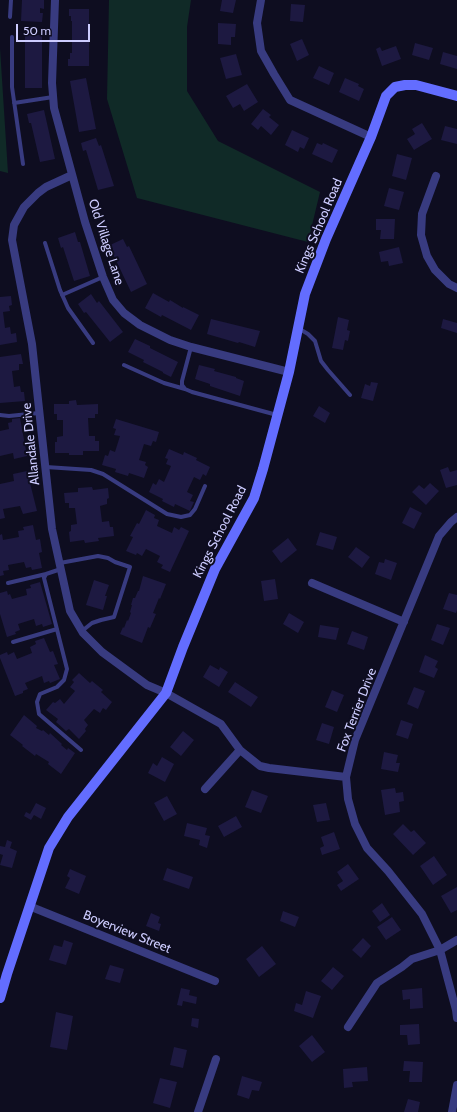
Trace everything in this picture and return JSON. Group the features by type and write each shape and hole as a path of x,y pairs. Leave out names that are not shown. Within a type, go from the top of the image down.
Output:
{"street":[{"name":"Old Village Lane","path":"55,0 52,83 54,108 85,222 103,277 113,300 124,313 140,325 170,340 191,347 289,372"},
{"path":"261,0 257,23 261,51 290,100 371,137"},
{"name":"Kings School Road","path":"0,998 49,848 68,818 166,693 215,569 254,498 289,372 305,294 326,239 371,137 386,96 395,87 416,85 457,96"},
{"name":"Allandale Drive","path":"72,175 46,187 24,207 14,226 12,240 32,344 52,529 70,611 82,631 102,652 147,685 166,693 222,724 240,750 260,766 346,777"},
{"path":"436,176 422,214 421,235 427,256 435,270 448,284 457,288"},
{"name":"Fox Terrier Drive","path":"457,517 450,522 439,536 356,740 346,777 348,799 355,824 367,848 388,871 422,914 440,950 457,1018"},
{"path":"312,583 404,622"},
{"path":"205,789 240,750"},
{"name":"Boyerview Street","path":"29,906 215,981"},
{"path":"348,1027 377,983 412,959 440,950 457,940"},
{"path":"198,1112 216,1059"},
{"path":"452,1112 457,1085"}],"lane":[{"path":"10,17 11,0"},
{"path":"12,36 12,87 23,164"},
{"path":"14,103 53,97"},
{"path":"45,243 62,295 68,308 93,343"},
{"path":"62,295 103,277"},
{"path":"298,328 308,334 315,341 321,361 350,395"},
{"path":"186,389 182,385 182,381 191,347"},
{"path":"124,365 164,383 277,416"},
{"path":"0,415 8,416 39,413"},
{"path":"45,467 91,470 103,474 167,514 181,517 190,515 195,509 204,486"},
{"path":"8,583 46,574 60,566 98,556 108,558 130,567 114,617 101,620 82,631"},
{"path":"46,574 44,578 67,669 64,680 57,687 40,694 37,702 39,714 81,750"},
{"path":"13,642 57,629"}],"green space":[{"path":"109,0 191,0 187,27 187,91 218,141 320,192 308,242 137,198 107,99"},
{"path":"0,48 8,173 0,171"}],"building":[{"path":"22,0 44,0 44,9 40,8 40,13 43,13 42,22 21,21"},
{"path":"222,0 236,0 233,13 220,11"},
{"path":"291,4 305,5 303,22 290,21"},
{"path":"69,9 89,9 89,66 68,66 68,59 70,59 70,53 72,53 72,21 71,16 69,16"},
{"path":"218,23 236,24 235,37 231,37 231,45 218,44"},
{"path":"25,35 42,35 42,88 25,88"},
{"path":"302,39 309,55 297,61 290,44"},
{"path":"415,43 433,48 429,60 412,55"},
{"path":"396,46 401,59 382,66 376,49 380,47 382,51"},
{"path":"443,52 457,56 457,69 440,64"},
{"path":"236,54 242,75 226,79 220,58"},
{"path":"319,66 334,73 329,85 313,78"},
{"path":"86,78 96,129 79,132 70,81"},
{"path":"345,78 359,84 358,86 364,89 359,101 339,92"},
{"path":"247,84 258,102 244,111 240,104 233,108 226,96"},
{"path":"263,109 271,115 269,117 279,125 271,135 261,126 258,130 251,124"},
{"path":"44,110 55,159 40,162 31,123 29,123 27,114"},
{"path":"422,123 432,139 414,150 407,139 415,134 412,129"},
{"path":"445,126 457,129 457,144 441,140"},
{"path":"292,130 309,138 304,149 300,147 298,152 285,145"},
{"path":"96,138 99,146 101,145 114,186 98,190 86,150 83,151 81,143"},
{"path":"317,143 322,145 323,143 338,150 332,163 312,154"},
{"path":"397,154 412,158 406,180 392,176"},
{"path":"389,188 404,192 399,210 384,206"},
{"path":"376,219 395,219 394,239 380,239 381,230 376,230"},
{"path":"75,232 78,242 80,242 90,276 74,281 63,247 61,248 58,238"},
{"path":"123,239 127,247 129,246 147,284 131,292 108,246"},
{"path":"399,247 403,263 389,266 388,261 381,262 379,252"},
{"path":"153,293 169,302 170,300 199,315 191,330 162,315 161,317 145,308"},
{"path":"91,294 97,303 99,301 123,332 110,342 86,312 84,313 78,304"},
{"path":"11,296 12,305 9,306 10,311 3,312 5,328 10,327 11,334 16,333 17,342 0,345 0,297"},
{"path":"338,317 349,320 347,330 350,331 348,341 345,340 343,350 332,348"},
{"path":"211,319 260,331 255,347 207,334"},
{"path":"443,319 457,323 457,333 441,328"},
{"path":"135,339 178,362 171,377 128,352"},
{"path":"21,354 23,364 19,364 19,370 12,371 14,387 20,386 21,392 24,392 25,401 0,403 0,357"},
{"path":"199,365 215,369 214,371 236,377 244,381 240,396 210,386 210,384 195,379"},
{"path":"371,382 378,383 373,401 361,398 365,384 370,386"},
{"path":"76,400 77,405 98,404 98,414 95,414 95,418 88,418 89,436 95,436 95,441 99,441 99,451 83,451 83,455 55,453 55,442 57,442 57,437 63,436 63,420 57,420 57,414 54,414 54,404 69,404 69,401"},
{"path":"319,406 330,413 325,423 313,416"},
{"path":"20,418 27,456 14,459 13,453 0,456 0,431 9,429 8,423 12,422 12,419"},
{"path":"116,419 159,432 156,442 153,441 151,446 144,444 139,460 146,462 145,465 148,467 144,478 129,473 128,476 115,472 116,469 102,465 105,455 108,456 110,450 115,452 120,436 114,435 116,429 113,428"},
{"path":"169,449 183,455 184,452 197,458 196,460 210,467 206,476 203,474 200,480 194,477 187,492 193,495 190,501 194,502 190,511 175,504 174,507 162,501 163,499 149,492 153,483 156,485 159,479 164,482 171,466 166,464 168,459 165,458"},
{"path":"448,467 450,472 457,470 457,485 446,488 440,470"},
{"path":"27,471 37,511 23,514 20,506 3,509 5,518 0,519 0,484 14,481 13,474"},
{"path":"430,483 439,491 426,505 412,492 419,485 424,489"},
{"path":"92,487 93,490 108,488 109,498 107,499 107,504 100,506 102,522 109,521 110,527 113,527 114,536 98,538 99,541 85,543 84,540 70,542 69,532 71,531 71,525 77,524 75,508 69,508 69,503 65,503 64,493 78,492 78,488"},
{"path":"410,507 422,513 414,529 402,523"},
{"path":"146,510 155,515 154,518 159,520 157,526 172,533 174,527 179,530 181,527 189,531 170,572 161,568 163,565 157,562 160,556 146,549 142,556 137,553 136,555 126,551 133,537 130,536 137,523 139,524"},
{"path":"33,525 36,540 40,539 42,552 39,553 42,568 32,570 31,567 26,568 24,562 8,565 9,570 3,571 4,575 0,576 0,535 2,534 3,540 19,537 18,531 24,530 23,527"},
{"path":"320,532 337,537 333,550 316,545"},
{"path":"288,538 297,550 281,563 272,551"},
{"path":"356,547 370,557 362,568 348,557"},
{"path":"385,559 397,563 391,580 375,574 379,562 384,563"},
{"path":"143,576 166,584 153,613 156,614 150,628 148,627 142,643 120,634 127,620 128,621 131,613 133,598 135,598 139,591"},
{"path":"275,579 278,599 264,601 261,581"},
{"path":"94,580 109,585 105,596 107,596 103,610 86,605"},
{"path":"40,582 52,624 43,627 42,624 36,626 34,619 18,624 20,630 15,632 16,634 7,637 0,614 0,593 7,591 8,595 10,594 12,599 27,595 26,589 31,588 30,585"},
{"path":"449,593 457,595 456,613 443,609"},
{"path":"289,613 304,622 298,633 283,624"},
{"path":"437,624 450,628 443,645 431,640"},
{"path":"320,625 339,628 336,640 318,637"},
{"path":"352,631 368,637 364,650 347,644"},
{"path":"44,638 50,652 53,651 58,664 54,665 60,679 50,683 49,681 44,683 42,676 25,683 28,689 15,696 0,655 7,652 8,655 14,652 17,659 32,653 30,647 36,644 35,641"},
{"path":"425,655 438,661 435,667 438,669 434,678 419,672"},
{"path":"210,665 219,670 220,667 228,672 219,687 203,677"},
{"path":"79,673 90,683 92,681 103,690 101,692 112,702 106,710 103,708 100,713 94,709 84,720 88,725 85,729 86,731 79,739 69,729 66,731 56,722 58,719 46,710 53,702 55,703 60,699 64,704 75,691 70,687 74,682 72,680"},
{"path":"235,682 258,697 251,707 228,692"},
{"path":"414,687 425,691 418,709 407,704"},
{"path":"332,690 344,695 337,712 325,707"},
{"path":"24,715 37,726 36,728 42,731 43,730 49,735 50,733 67,750 68,748 75,753 61,774 48,764 49,762 36,754 35,756 10,735"},
{"path":"401,720 413,724 408,739 396,735"},
{"path":"322,723 334,727 329,744 316,740"},
{"path":"183,731 194,740 181,756 170,747"},
{"path":"384,752 398,755 396,763 400,763 398,772 381,769"},
{"path":"162,757 174,764 165,782 148,773 153,763 157,766"},
{"path":"395,788 396,793 403,792 404,801 399,802 400,812 385,815 381,790"},
{"path":"252,790 268,796 261,813 245,807"},
{"path":"167,796 177,814 164,821 154,803"},
{"path":"36,803 46,808 41,819 34,815 31,820 24,816 26,812 30,814"},
{"path":"326,803 330,820 317,822 313,805"},
{"path":"236,816 242,827 224,837 218,826"},
{"path":"187,823 207,828 205,835 210,836 207,848 199,845 200,840 184,836"},
{"path":"403,824 411,832 414,830 426,843 413,855 393,834"},
{"path":"334,832 340,849 322,855 320,848 324,846 321,837"},
{"path":"7,840 12,842 10,848 17,851 12,868 0,865 3,855 0,854 0,846 5,847"},
{"path":"434,856 447,875 433,885 420,866"},
{"path":"348,864 359,879 341,891 337,885 343,881 337,872"},
{"path":"167,868 193,877 189,889 163,880"},
{"path":"70,869 86,876 79,894 65,888 70,878 67,876"},
{"path":"457,887 457,910 451,913 441,896"},
{"path":"382,903 390,915 380,922 372,911"},
{"path":"283,911 299,917 295,927 280,921"},
{"path":"151,913 160,917 158,923 161,924 159,931 146,926"},
{"path":"392,917 401,930 386,940 377,927"},
{"path":"363,938 371,946 361,958 352,950"},
{"path":"64,940 73,943 66,965 49,960 54,945 62,947"},
{"path":"262,946 276,964 259,977 246,959"},
{"path":"110,965 124,969 120,983 105,979"},
{"path":"333,967 344,976 332,990 321,981"},
{"path":"181,988 190,990 189,995 197,997 196,1004 183,1001 182,1006 177,1005"},
{"path":"422,988 423,1008 410,1009 410,999 403,1000 402,990"},
{"path":"306,991 321,996 313,1018 294,1011 296,1003 302,1005"},
{"path":"56,1012 73,1016 67,1050 50,1047"},
{"path":"192,1018 199,1019 198,1028 191,1026"},
{"path":"419,1024 420,1044 408,1045 407,1035 400,1035 400,1025"},
{"path":"312,1035 325,1052 312,1062 299,1046"},
{"path":"174,1047 187,1050 183,1068 170,1065"},
{"path":"404,1061 423,1062 422,1082 409,1082 410,1071 403,1071"},
{"path":"367,1067 368,1081 352,1082 353,1087 344,1088 343,1069"},
{"path":"242,1076 262,1082 259,1091 252,1090 249,1099 237,1095"},
{"path":"160,1078 177,1082 170,1108 153,1103"},
{"path":"408,1099 420,1102 418,1112 404,1112"}]}
